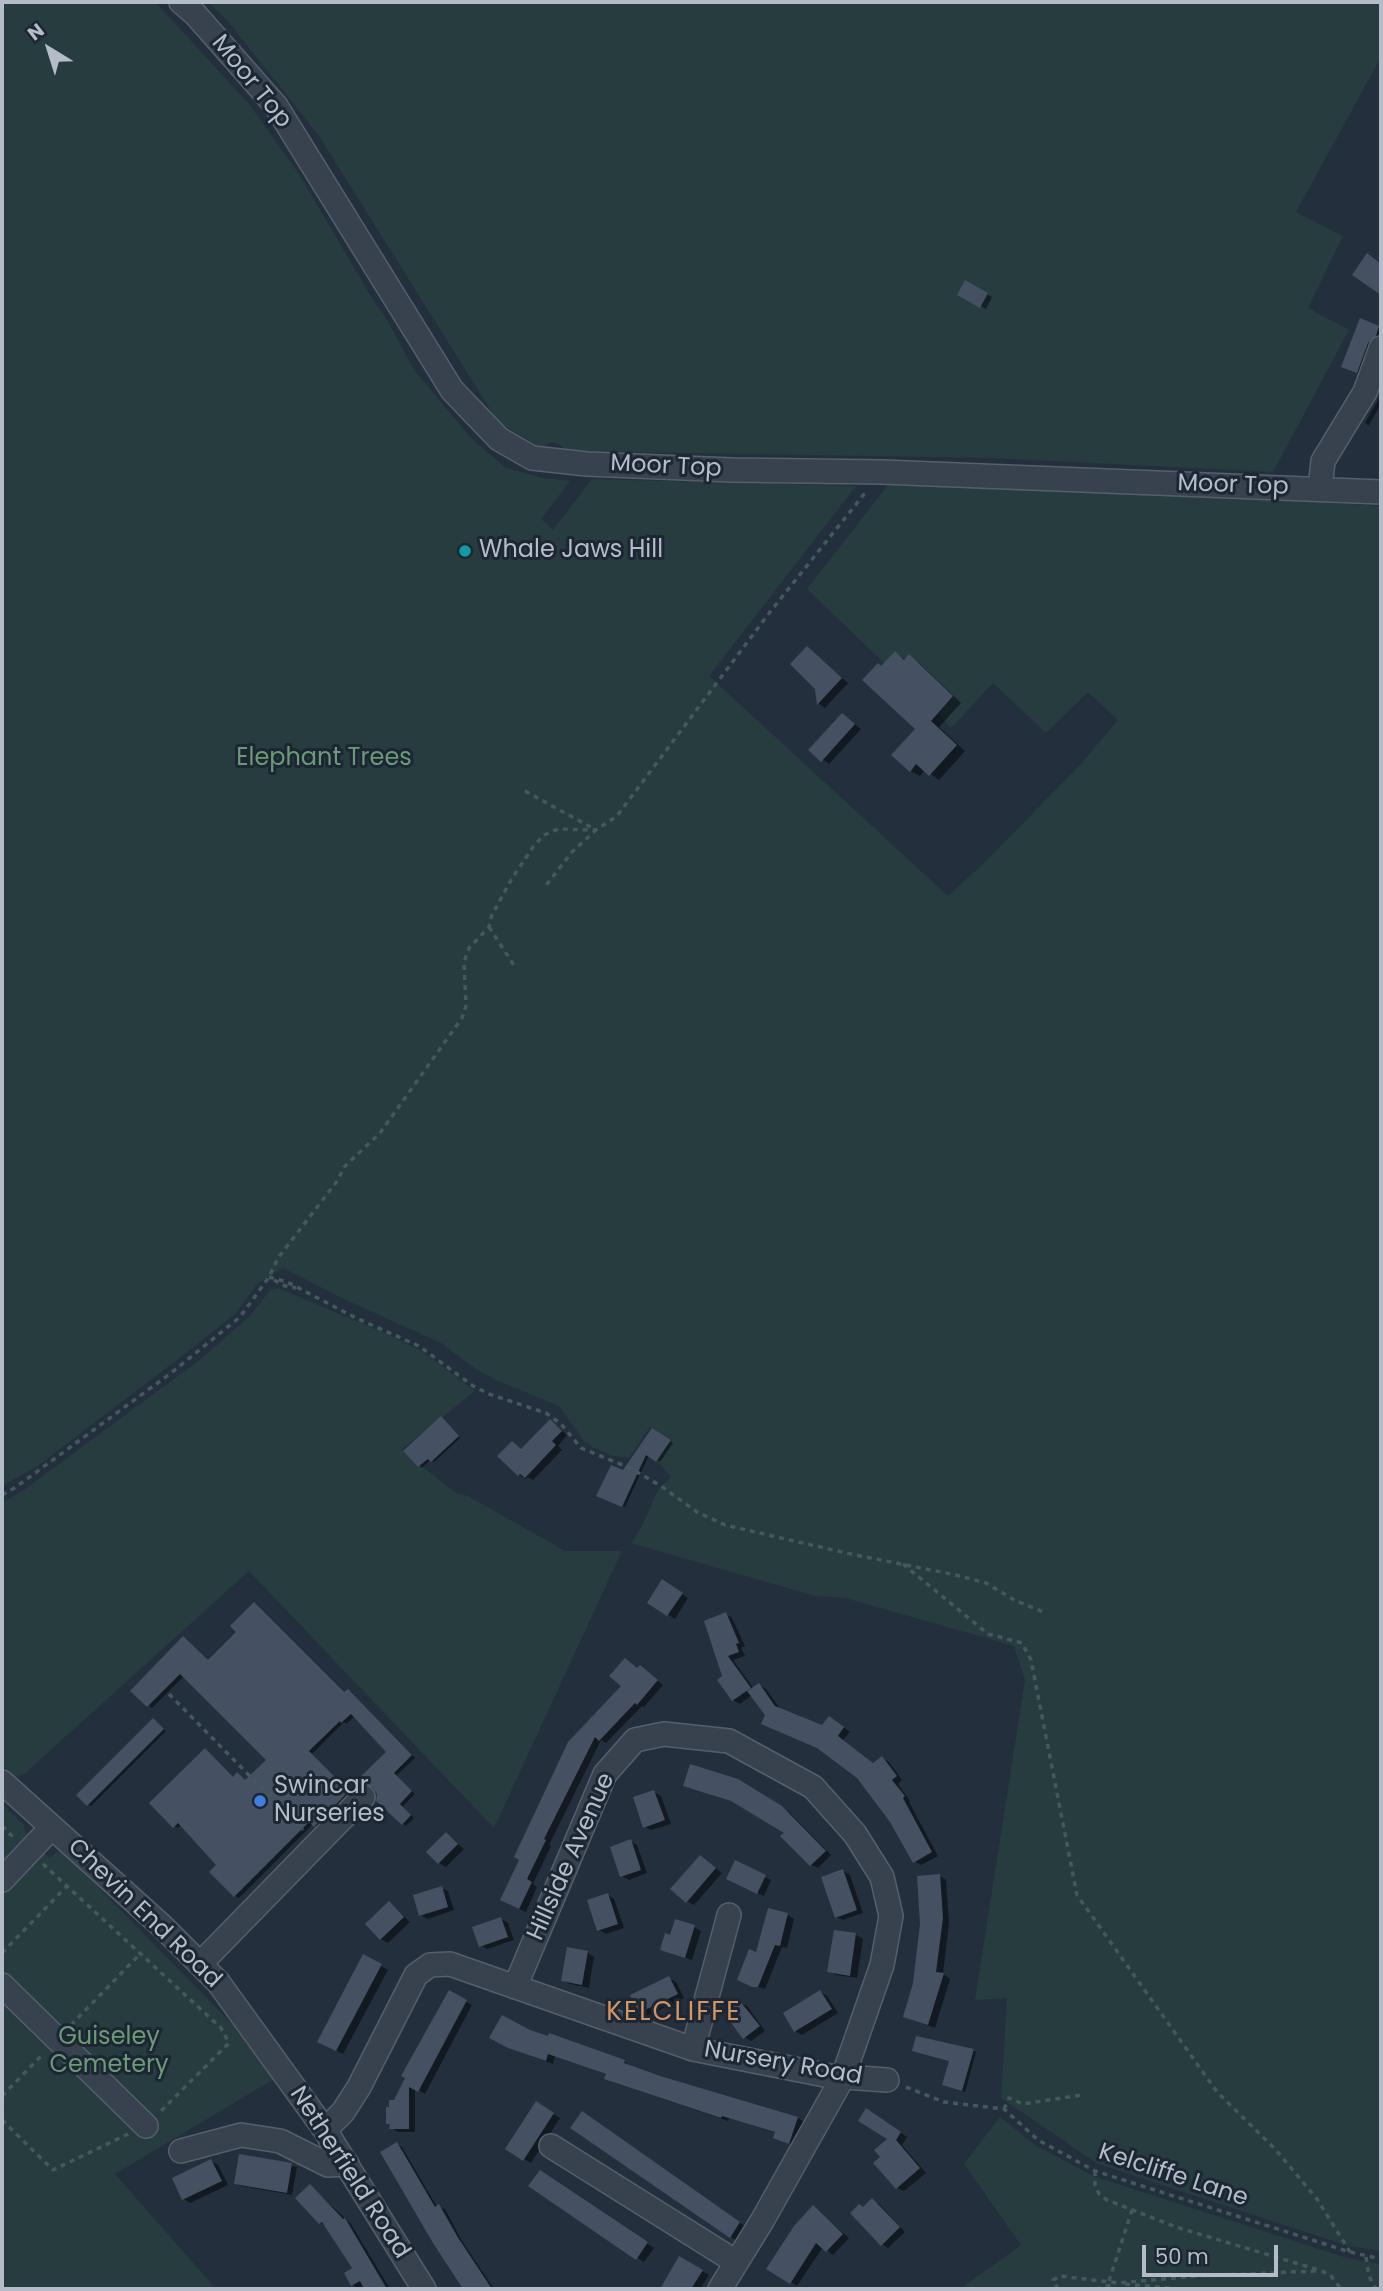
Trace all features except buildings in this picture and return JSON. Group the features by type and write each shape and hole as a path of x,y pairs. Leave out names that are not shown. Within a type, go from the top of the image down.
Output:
{"street":[{"name":"Moor Top","path":"181,2 195,14 276,106 452,390 499,439 532,458 587,464 732,470 882,472 1381,492"},
{"path":"1320,489 1323,461 1365,393 1381,348"},
{"name":"Hillside Avenue","path":"515,1987 605,1774 635,1740 664,1734 729,1741 813,1787 855,1834 882,1877 891,1916 882,1965 843,2077 720,2289"},
{"name":"Chevin End Road","path":"2,1782 163,1927 218,1982 274,2057"},
{"path":"200,1964 363,1797"},
{"path":"2,1880 52,1827"},
{"path":"693,2049 729,1915"},
{"name":"Nursery Road","path":"326,2130 343,2112 359,2087 416,1975 430,1965 450,1964 693,2049 843,2077 887,2080"},
{"path":"2,1985 146,2126"},
{"name":"Netherfield Road","path":"274,2057 348,2164 424,2289"},
{"path":"181,2151 241,2136 280,2141 328,2165 348,2164"},
{"path":"551,2146 736,2262"}],"path":[{"path":"544,888 572,852 596,830 617,816 762,622 882,472"},
{"path":"525,791 596,830"},
{"path":"2,1495 171,1373 240,1317 269,1278 278,1258 338,1180 344,1167 380,1133 462,1018 466,1006 464,962 469,948 489,926 511,880 533,847 544,835 558,829 596,830"},
{"path":"489,926 515,967"},
{"path":"269,1278 287,1282 418,1346 481,1390 510,1403 546,1413 561,1424 581,1448 630,1468 697,1512 725,1525 986,1583 1016,1601 1046,1613"},
{"path":"901,1563 988,1634 1022,1643 1031,1660 1077,1895 1217,2092 1275,2149 1317,2199 1350,2252"},
{"path":"169,1694 317,1844"},
{"path":"2,2120 53,2170 146,2126 229,2043 221,2028 29,1851"},
{"path":"2,1953 67,1886"},
{"path":"887,2080 944,2102 1004,2109 1009,2098 1023,2104 1081,2095"},
{"name":"Kelcliffe Lane","path":"1004,2109 1038,2140 1095,2171 1366,2257 1381,2259"},
{"path":"1095,2171 1095,2185 1099,2194 1107,2200 1176,2227 1322,2271 1331,2276 1341,2289"},
{"path":"1108,2282 1132,2210"},
{"path":"1366,2257 1369,2276 1376,2289"},
{"path":"1096,2289 1118,2283 1196,2276 1322,2271"},
{"path":"1058,2289 1054,2280 1060,2276 1180,2289"}],"green space":[{"name":"Elephant Trees","path":"2,2 154,2 158,5 249,104 299,174 415,371 471,438 506,468 544,478 570,481 541,519 553,530 592,479 856,486 709,676 948,896 1080,765 1118,720 1088,692 1046,733 993,683 951,728 938,713 953,696 909,655 904,660 895,651 884,663 807,589 888,485 1191,494 1381,506 1381,2251 1345,2245 1098,2164 1001,2098 1007,1998 975,2000 1025,1680 1014,1646 845,1598 815,1596 631,1543 641,1528 658,1490 671,1477 657,1461 672,1440 650,1427 629,1458 613,1456 592,1447 584,1441 559,1406 496,1380 441,1343 283,1268 258,1283 235,1314 178,1359 39,1465 2,1486"},
{"path":"208,2 1381,2 1381,57 1296,212 1343,236 1308,308 1349,330 1273,472 991,458 565,451 561,445 551,442 541,448 498,422 319,136 227,20"},
{"path":"278,1288 420,1350 475,1391 401,1450 456,1493 468,1496 565,1551 622,1551 494,1828 249,1571 24,1774 15,1777 2,1765 2,1503 21,1492 201,1359 250,1316 270,1290"},
{"name":"Guiseley Cemetery","path":"2,1804 23,1824 28,1837 50,1858 61,1849 239,2031 274,2079 115,2174 216,2289 2,2289"},
{"path":"1000,2117 1035,2145 1093,2176 1347,2258 1381,2264 1381,2289 960,2289 1021,2245 964,2164"}],"place":[{"name":"Whale Jaws Hill","path":"465,551"},
{"name":"Swincar Nurseries","path":"260,1801"}],"district":[{"name":"KELCLIFFE","path":"674,2013"}]}
